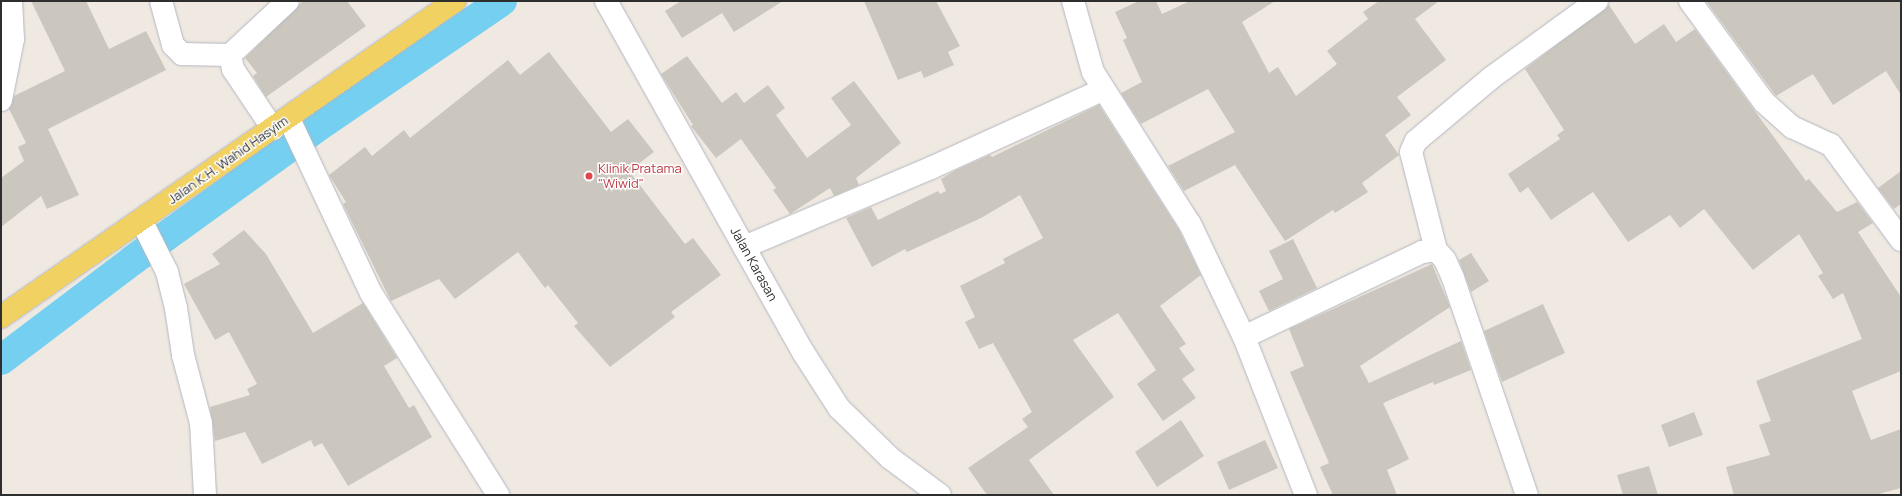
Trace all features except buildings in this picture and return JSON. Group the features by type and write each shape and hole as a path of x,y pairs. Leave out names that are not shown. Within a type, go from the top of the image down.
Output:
{"main road":[{"name":"Jalan K.H. Wahid Hasyim","path":"1,317 145,227 286,128 455,1"}],"street":[{"path":"1,100 13,39 11,1"},
{"path":"161,1 173,45 182,54 230,56 288,1"},
{"name":"Jalan Karasan","path":"606,1 803,352 839,408 890,458 940,495"},
{"path":"1073,1 1094,72 1102,90 1187,218 1244,337 1306,495"},
{"path":"1527,495 1452,278 1445,260 1436,250 1411,152 1416,141 1491,78 1596,1"},
{"path":"1690,1 1764,102 1792,127 1831,145 1901,240"},
{"path":"230,56 233,69 286,128 312,168 371,293 402,346 498,495"},
{"path":"744,247 931,168 1102,90"},
{"path":"145,227 167,272 200,423 205,495"},
{"path":"1244,337 1422,252 1436,250"}],"waterway":[{"path":"1,360 133,260 326,121 502,1"}],"place":[{"name":"Klinik Pratama \"Wiwid\"","path":"589,176"}]}
